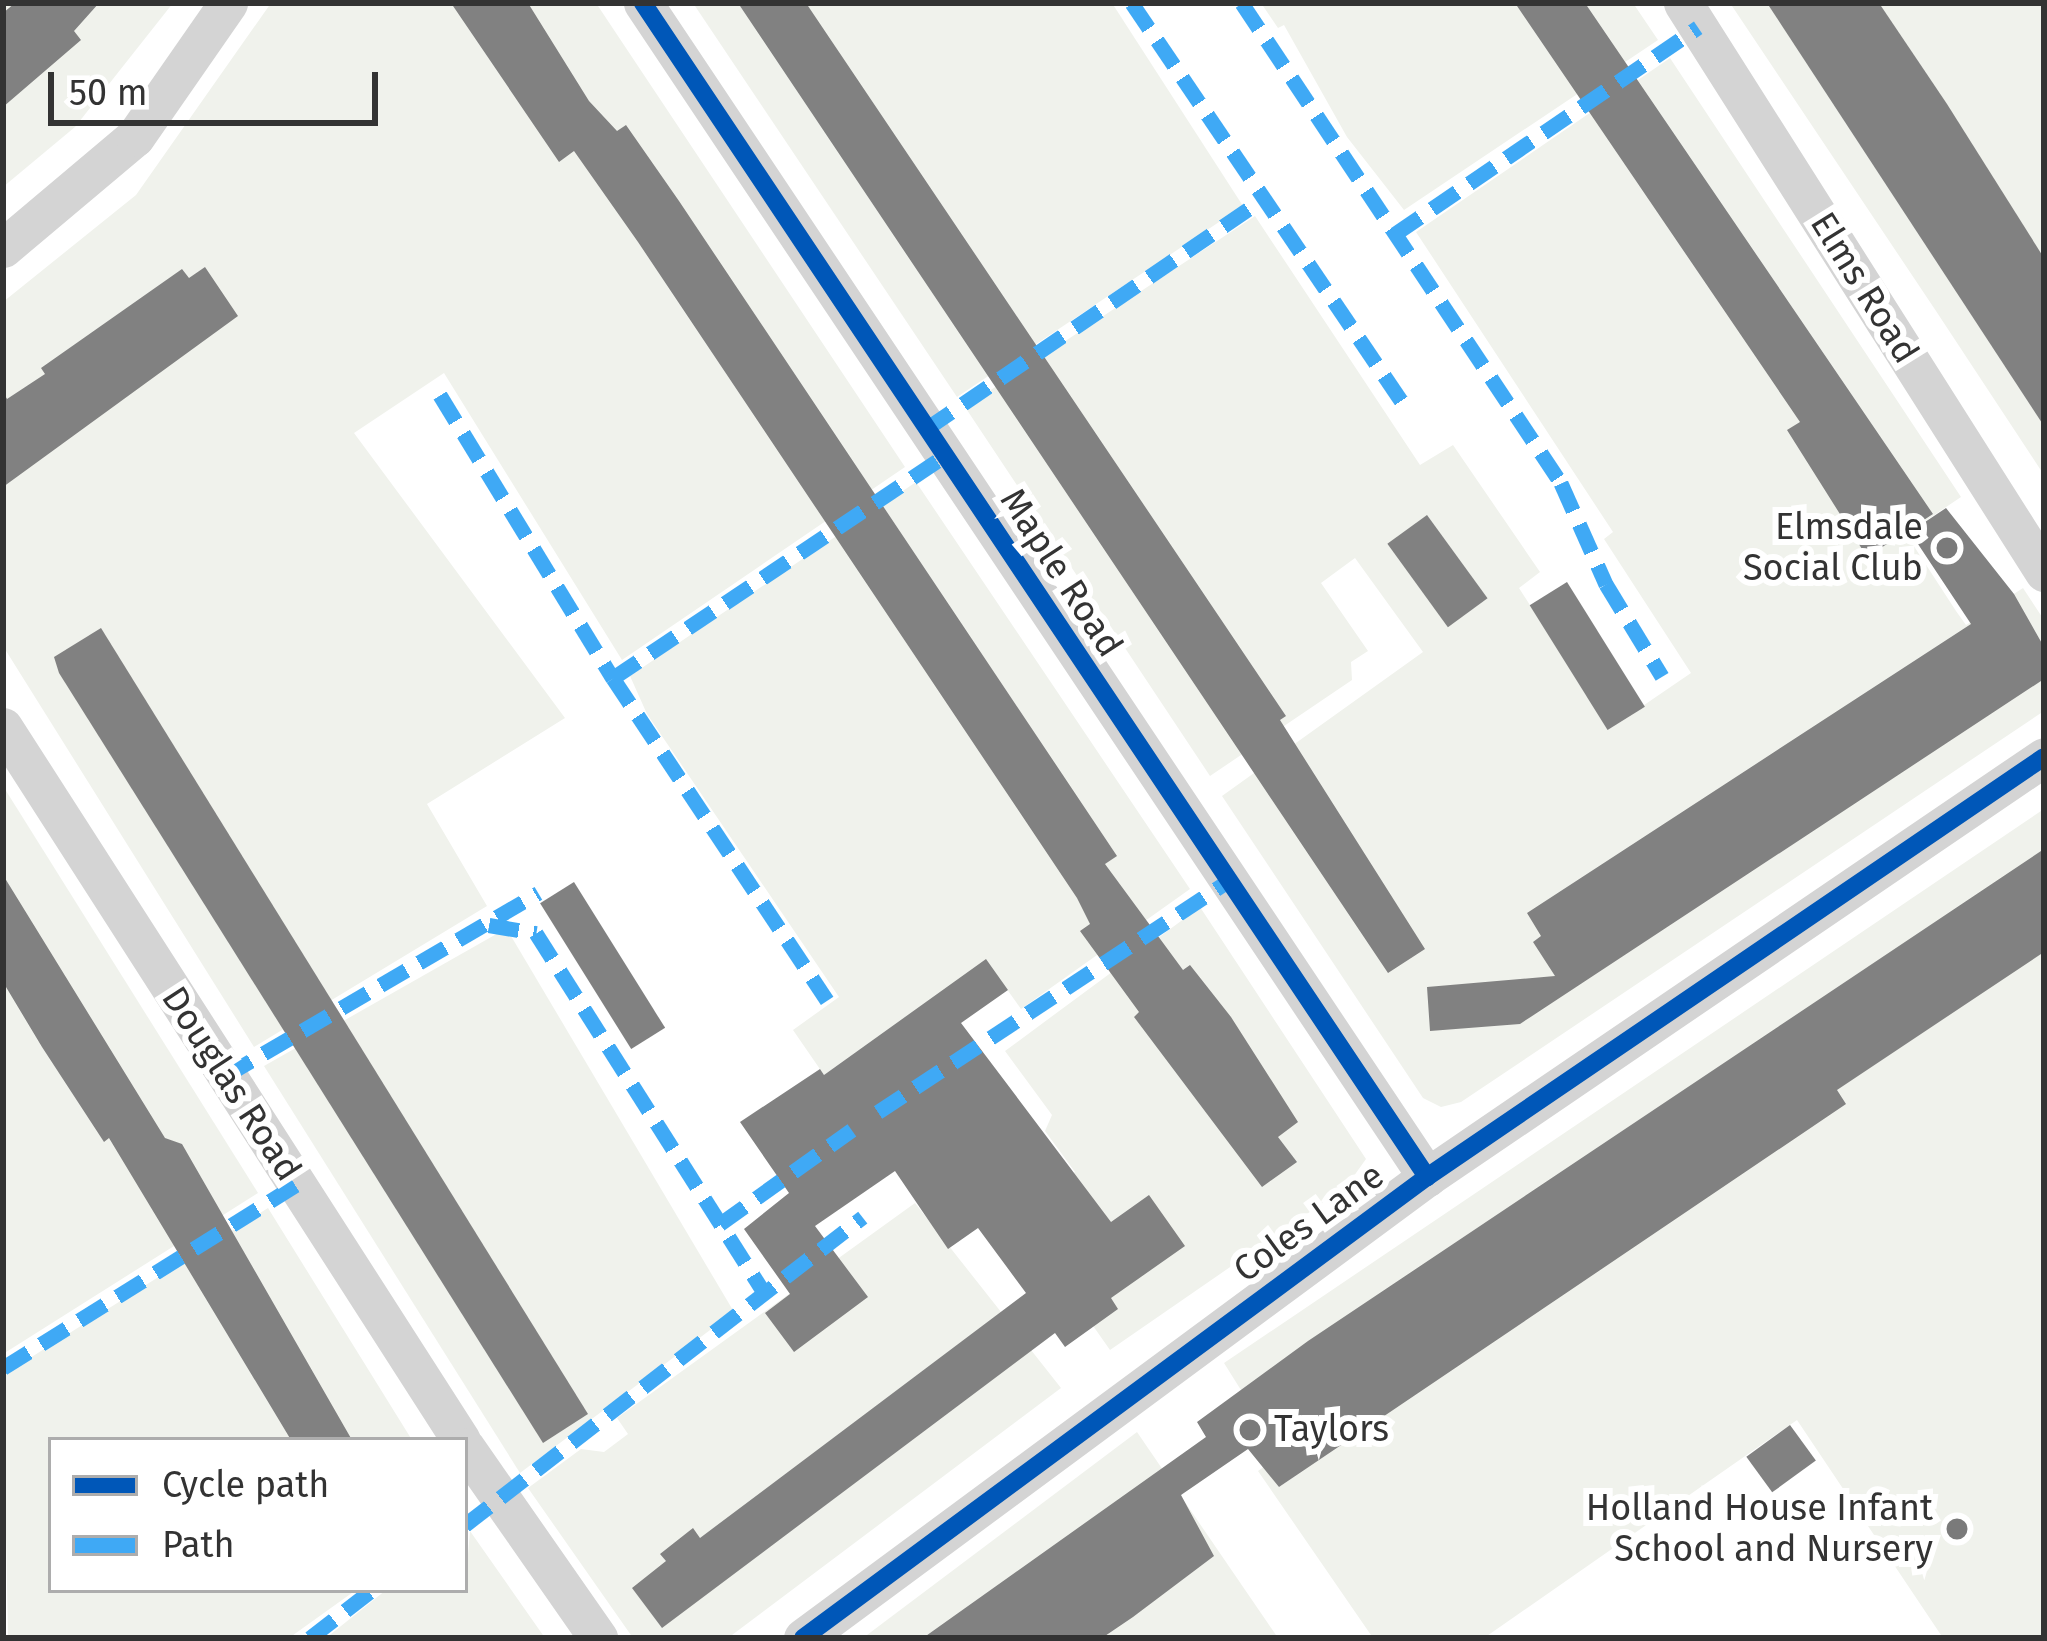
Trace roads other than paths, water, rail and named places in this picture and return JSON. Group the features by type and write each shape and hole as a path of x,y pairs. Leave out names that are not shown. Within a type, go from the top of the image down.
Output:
{"street":[{"path":"3,248 135,137 228,3"},
{"name":"Maple Road","path":"643,3 1427,1177"},
{"name":"Elms Road","path":"1683,3 2044,572"},
{"name":"Douglas Road","path":"3,727 459,1437"},
{"name":"Coles Lane","path":"803,1638 1427,1177 2044,757"},
{"name":"Douglas Road","path":"468,1450 598,1638"}],"place":[{"name":"Elmsdale Social Club","path":"1947,548"},
{"name":"Taylors","path":"1250,1430"},
{"name":"Holland House Infant School and Nursery","path":"1957,1529"}]}
